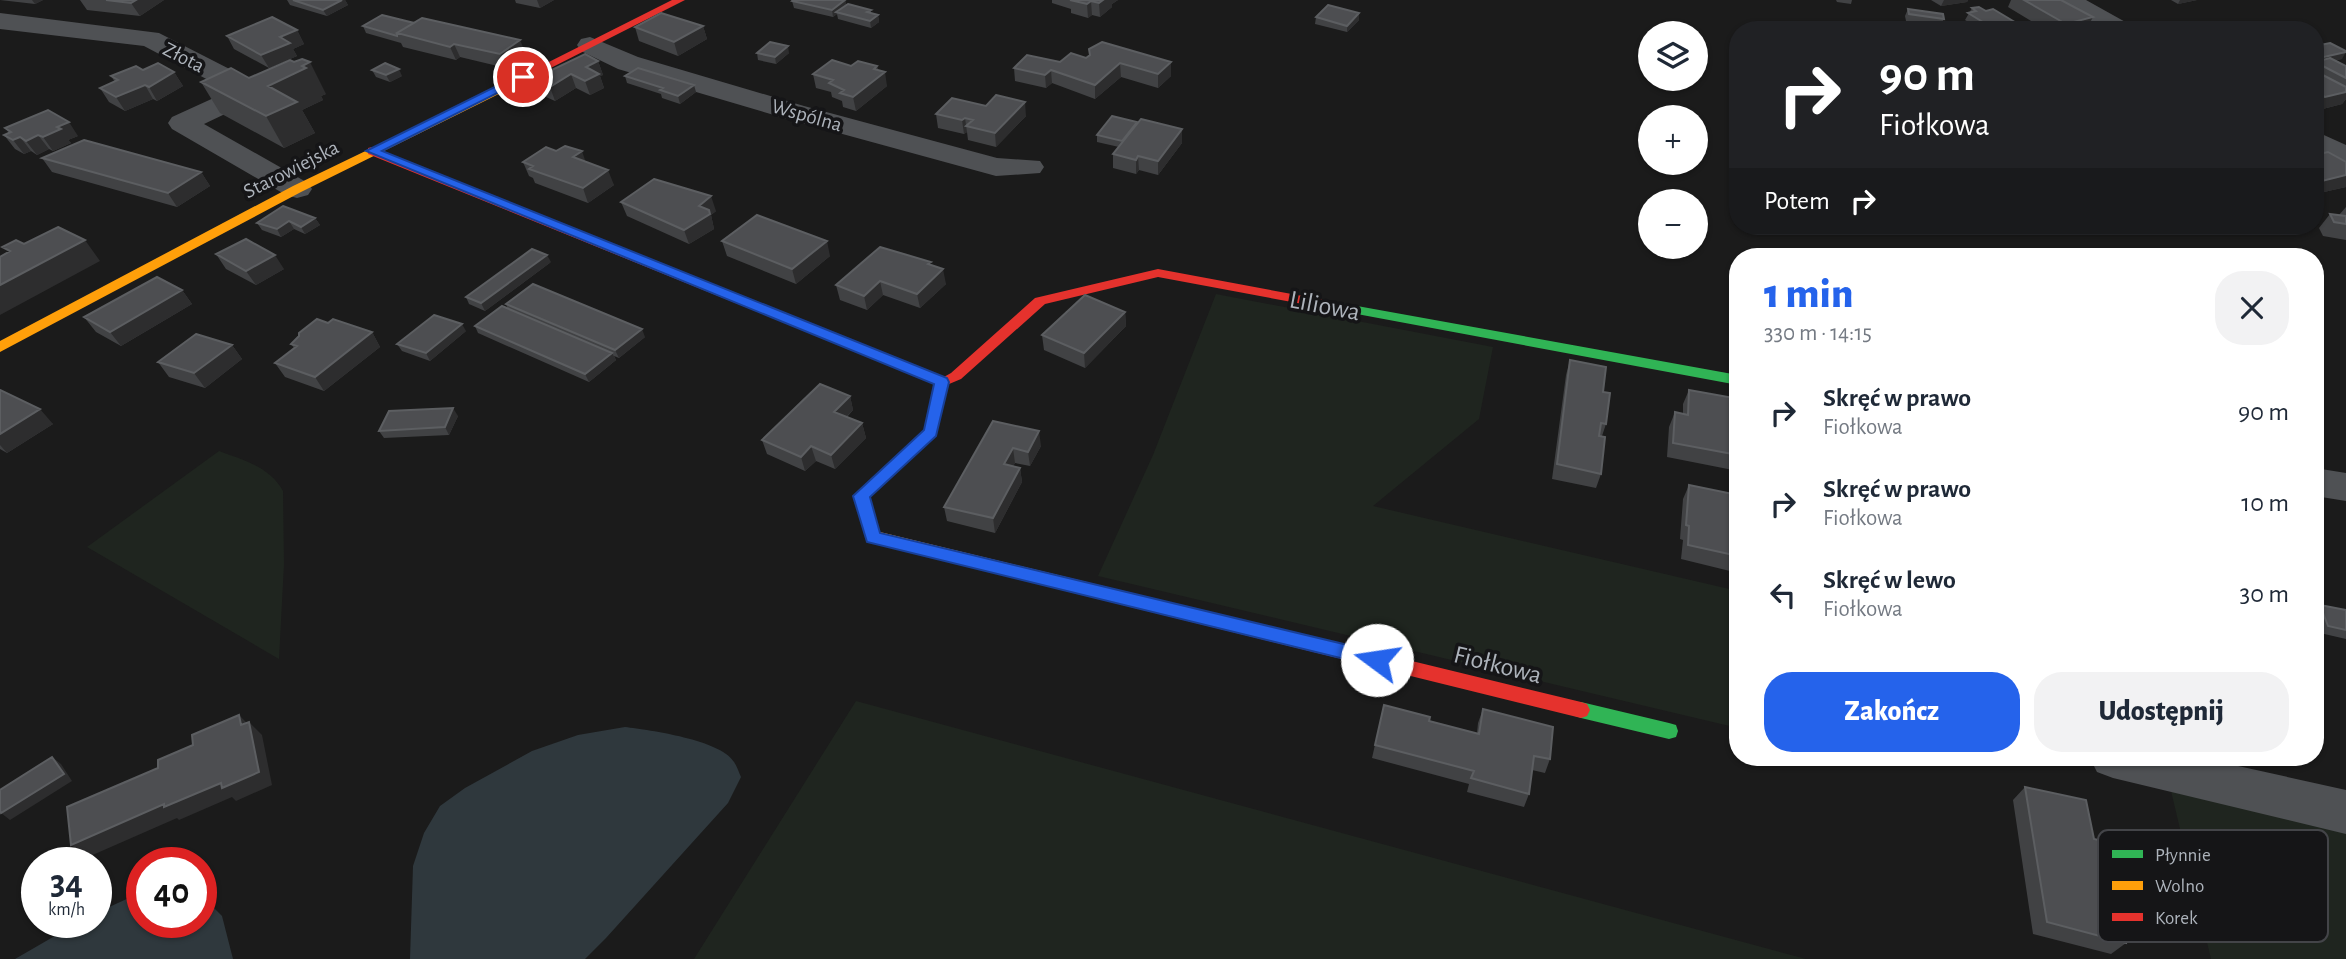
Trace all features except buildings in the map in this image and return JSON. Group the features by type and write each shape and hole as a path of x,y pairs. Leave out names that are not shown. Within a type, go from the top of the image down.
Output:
{"street":[{"name":"Starowiejska","path":"0,347 297,189 680,0"},
{"path":"2067,0 2104,21"},
{"name":"Złota","path":"0,21 150,39 243,87 244,91 238,97 182,123 297,189"},
{"name":"Wspólna","path":"590,45 628,63 794,112 996,167 1029,167"},
{"path":"2324,145 2346,157"},
{"path":"372,151 942,382"},
{"name":"Liliowa","path":"942,382 956,376 1040,301 1158,273 1729,378"},
{"name":"Fiołkowa","path":"942,382 931,432 861,496 873,537 1669,731"},
{"path":"2324,483 2346,487"},
{"path":"2147,766 2346,813"}],"shaded area":[{"path":"1216,294 1493,347 1479,419 1373,506 1729,589 1729,726 1098,576 1153,455"},
{"path":"219,451 263,470 283,491 284,564 279,659 87,547"},
{"path":"856,701 1806,959 694,959"},
{"path":"625,727 684,737 715,748 727,754 741,777 728,803 606,938 585,959 410,959 413,866 424,833 440,806 465,788 532,751 578,735"},
{"path":"2171,791 2346,832 2346,959 2211,959 2207,942 2328,942 2328,830 2180,830"},
{"path":"126,899 126,938 217,938 217,911 222,916 233,959 15,959 51,938 112,938 112,906"}],"traffic: fast":[{"path":"1335,306 1729,378"},
{"path":"1581,710 1669,731"}],"traffic: slow":[{"path":"0,347 297,189 525,77"},
{"path":"918,372 942,382 931,432 861,496 873,537 1066,584"}],"traffic: jam":[{"path":"525,77 680,0"},
{"path":"372,151 918,372"},
{"path":"942,382 956,376 1040,301 1158,273 1335,306"},
{"path":"1066,584 1581,710"}],"route":[{"path":"523,77 372,151 942,382 931,432 861,496 873,537 1377,660"}]}
